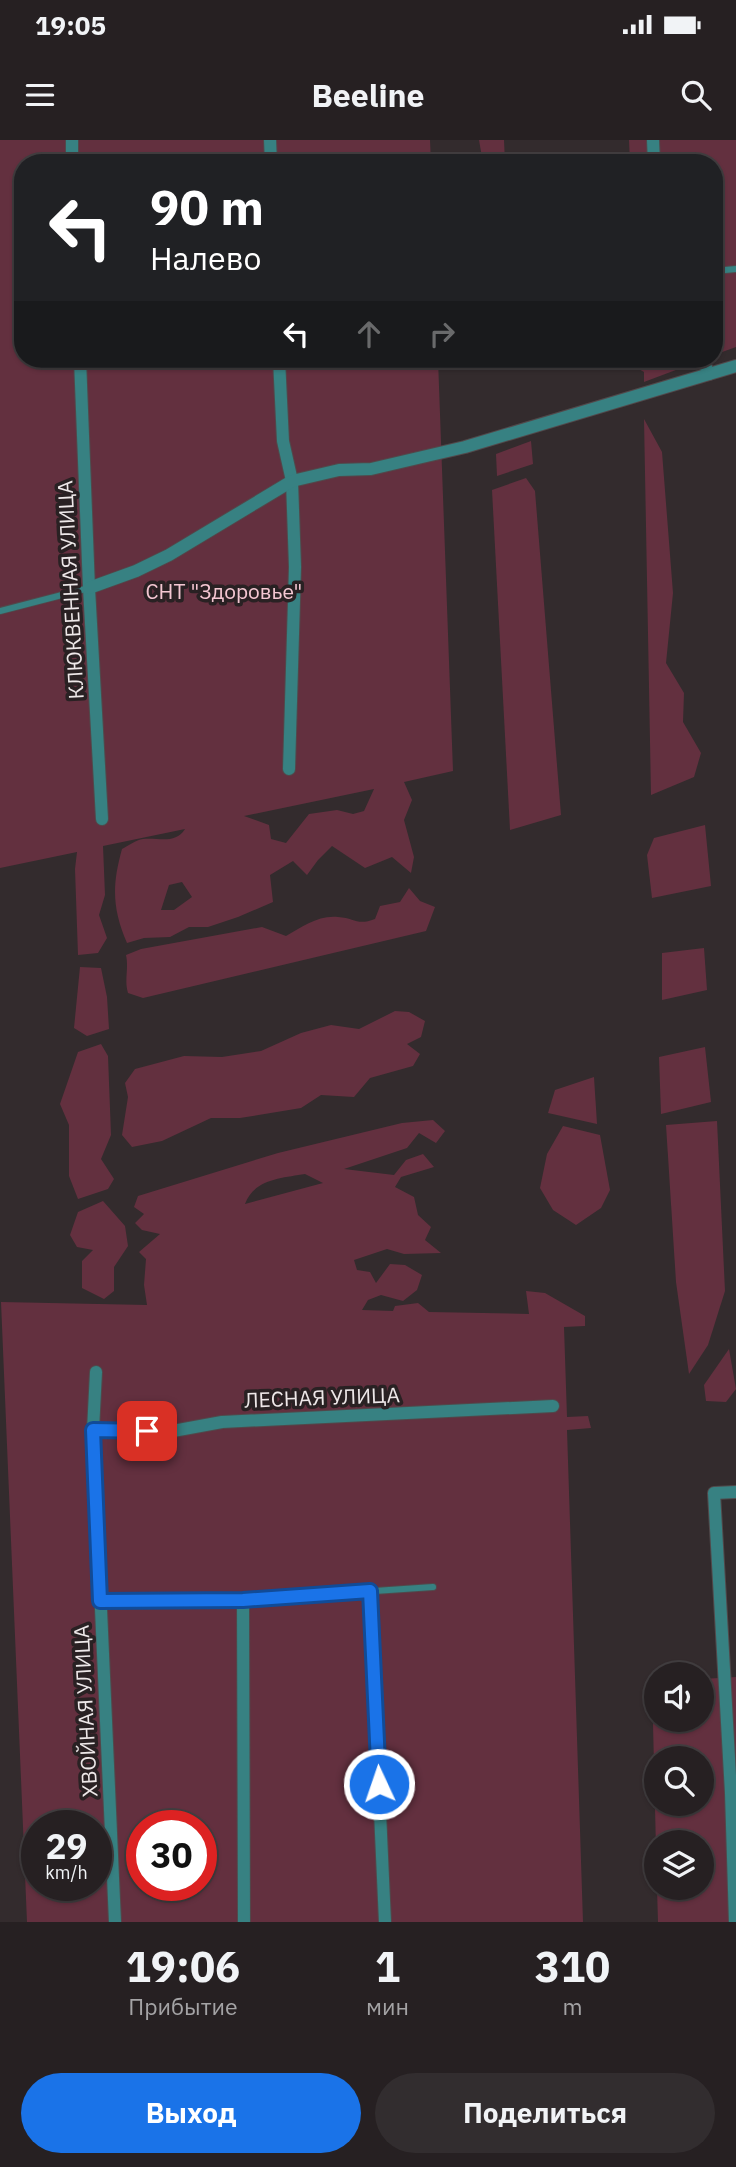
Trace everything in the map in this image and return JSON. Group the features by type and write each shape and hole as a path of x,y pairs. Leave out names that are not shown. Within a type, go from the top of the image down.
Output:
{"street":[{"path":"89,587 136,571 169,555 292,481 339,470 371,469 465,447 736,366"},
{"name":"КЛЮКВЕННАЯ УЛИЦА","path":"80,368 102,819"},
{"path":"280,368 284,441 292,481 295,567 289,769"},
{"path":"706,368 709,374"},
{"name":"ХВОЙНАЯ УЛИЦА","path":"96,1372 93,1430 115,1922"},
{"name":"ЛЕСНАЯ УЛИЦА","path":"93,1430 173,1432 222,1422 553,1406"},
{"path":"735,1922 734,1793 714,1493 736,1492"},
{"path":"370,1591 385,1922"},
{"path":"243,1600 244,1922"},
{"path":"722,1644 736,1643"}],"lane":[{"path":"0,611 89,587"},
{"path":"100,1601 243,1600 433,1587"}],"green space":[{"name":"СНТ \"Здоровье\"","path":"0,140 430,140 431,154 14,154 14,368 438,368 453,771 404,782 412,800 404,820 414,857 411,873 392,857 365,868 332,846 307,875 293,861 270,875 273,902 208,927 189,927 170,937 144,938 127,943 118,919 115,896 116,874 122,849 143,839 171,839 185,829 103,846 105,895 99,915 107,938 98,953 78,955 75,869 77,852 0,868","holes":["374,789 364,811 353,814 337,810 309,814 286,843 271,839 269,825 244,816","182,882 192,897 174,910 161,910 169,885"]},
{"path":"479,140 504,140 505,154 481,154"},
{"path":"629,140 736,140 736,347 723,352 723,154 630,154"},
{"path":"637,368 681,368 644,382 644,372"},
{"path":"644,419 662,452 673,593 666,663 684,693 683,722 701,753 694,777 651,795"},
{"path":"531,441 533,464 497,476 496,454"},
{"path":"526,478 535,491 561,815 510,830 492,490"},
{"path":"705,825 711,886 652,898 647,855 654,838"},
{"path":"409,888 420,901 435,907 426,931 143,998 128,993 126,955 141,949 262,927 286,936 310,922 331,917 369,921 375,919 380,906 400,902"},
{"path":"704,948 707,990 662,1000 662,953"},
{"path":"80,967 101,968 107,997 109,1029 87,1036 74,1028"},
{"path":"395,1011 409,1012 425,1021 421,1037 407,1044 420,1054 413,1066 370,1078 354,1097 321,1095 301,1108 240,1118 211,1118 162,1141 132,1147 122,1135 128,1097 125,1083 135,1069 184,1056 222,1057 261,1051 301,1033 331,1025 359,1029"},
{"path":"101,1044 108,1056 111,1135 101,1159 114,1179 108,1189 78,1199 69,1176 69,1125 60,1104 78,1052"},
{"path":"705,1047 711,1102 661,1114 659,1057"},
{"path":"594,1077 597,1124 548,1113 555,1090"},
{"path":"433,1120 445,1131 436,1143 419,1133 407,1148 344,1169 394,1175 406,1160 423,1154 434,1167 401,1177 395,1187 414,1197 418,1215 431,1227 425,1240 441,1253 404,1254 387,1249 354,1260 357,1270 370,1272 376,1283 390,1264 405,1265 422,1275 417,1290 403,1301 381,1295 368,1300 362,1310 393,1311 395,1306 418,1303 429,1312 529,1314 526,1291 545,1293 585,1316 585,1326 564,1327 567,1417 588,1416 591,1428 567,1430 583,1922 27,1922 26,1901 112,1901 112,1810 22,1810 1,1302 147,1305 144,1285 146,1259 139,1252 160,1234 142,1230 135,1223 144,1214 134,1207 138,1196 278,1153 402,1123","holes":["305,1174 323,1183 245,1204 255,1189 270,1181"]},
{"path":"717,1121 725,1291 708,1345 689,1374 676,1282 666,1125"},
{"path":"563,1126 600,1135 610,1190 601,1208 576,1225 553,1210 540,1188 547,1154"},
{"path":"103,1201 125,1226 128,1246 114,1267 114,1291 104,1299 82,1288 82,1261 93,1250 77,1247 70,1235 78,1212"},
{"path":"729,1349 736,1389 726,1402 706,1401 704,1385"},
{"path":"736,1677 736,1922 658,1922 657,1900 714,1900 714,1830 656,1830 655,1816 714,1816 714,1746 654,1746 653,1732 714,1732 714,1678"}],"route":[{"path":"147,1431 93,1430 100,1601 243,1600 370,1591 379,1784"}]}
